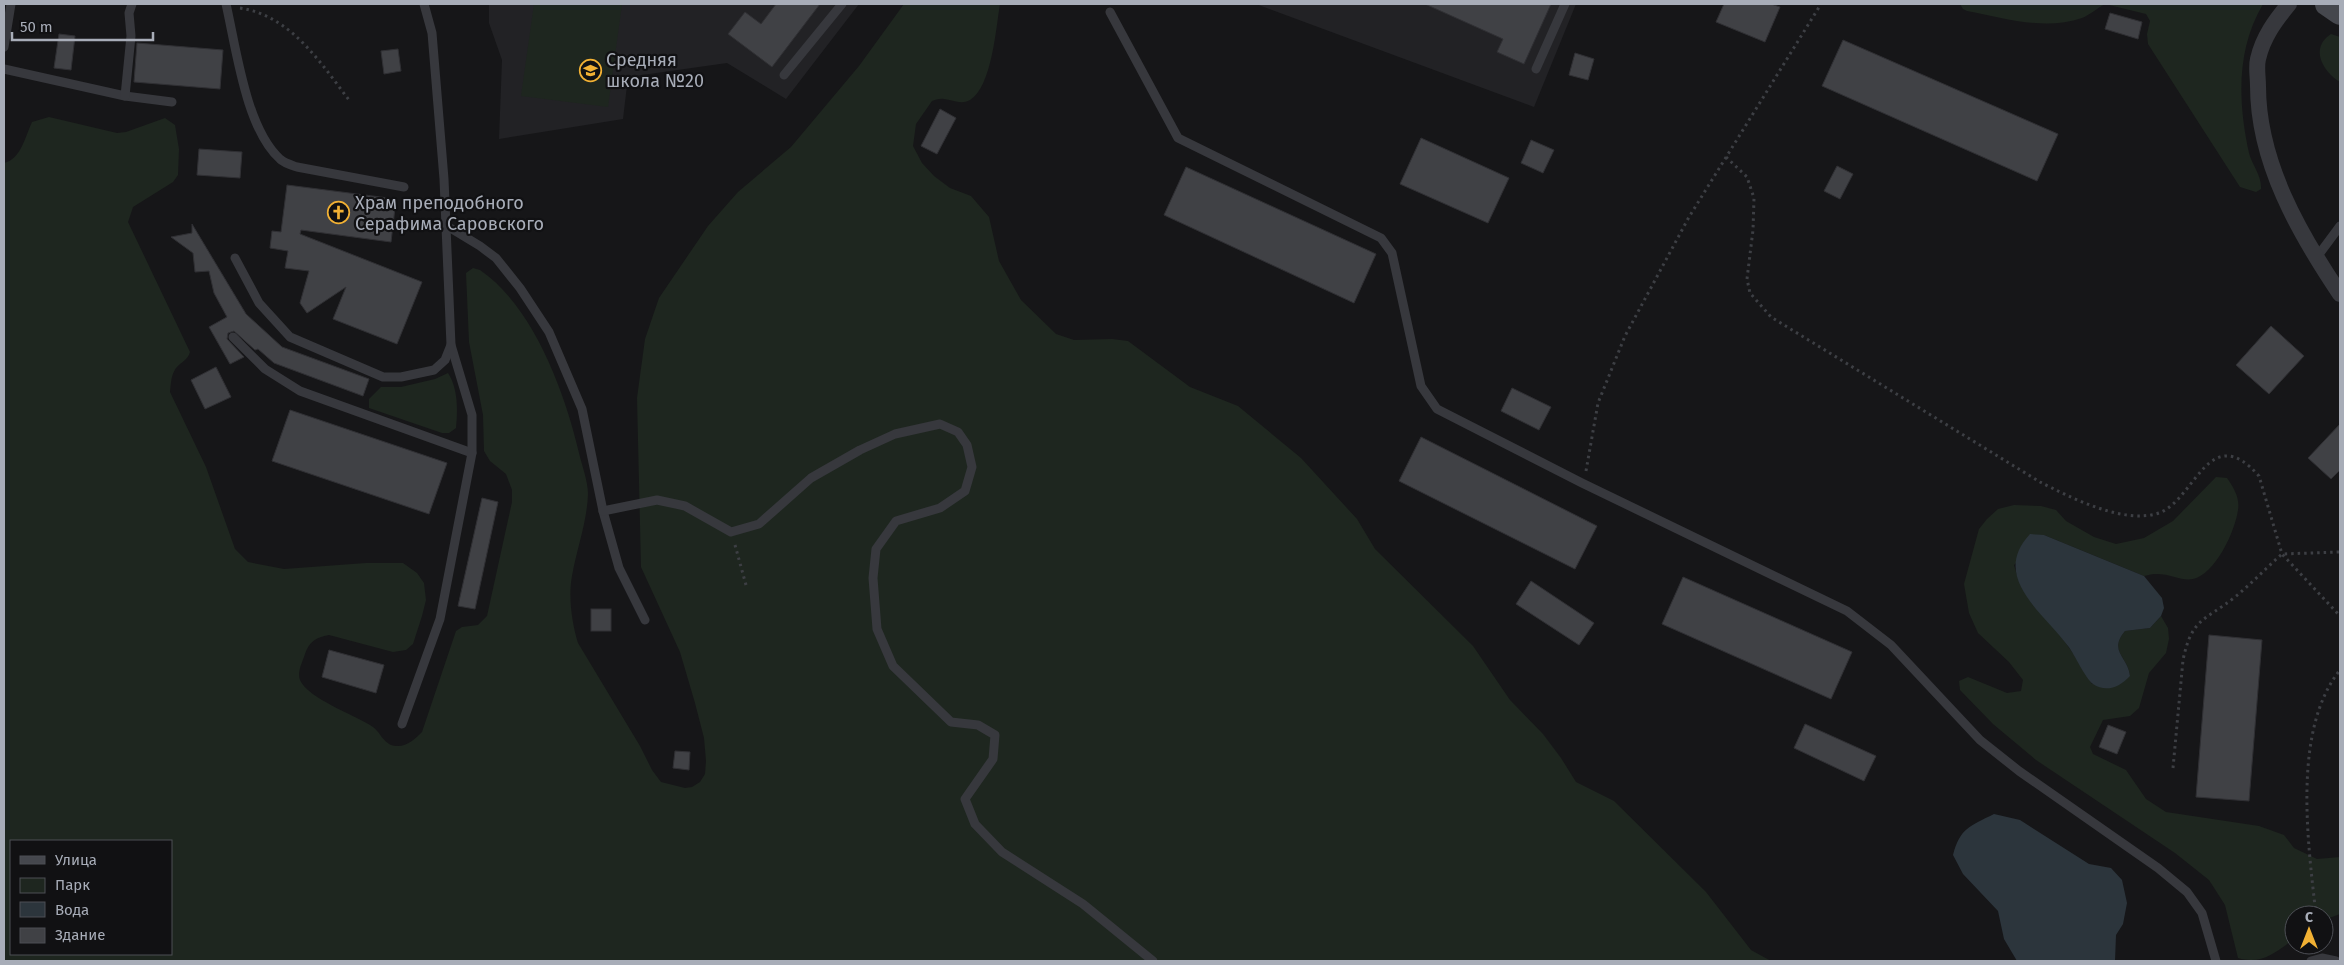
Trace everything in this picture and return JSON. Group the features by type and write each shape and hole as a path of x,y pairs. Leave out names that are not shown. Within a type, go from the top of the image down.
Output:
{"main road":[{"path":"2327,4 2340,13"}],"street":[{"path":"2289,4 2270,27 2258,60 2258,107 2269,159 2285,198 2317,257 2340,294"}],"lane":[{"path":"4,48 11,4"},
{"path":"125,96 130,36 129,13 132,4"},
{"path":"402,724 440,619 472,453 472,415 451,345 446,226 432,33 424,4"},
{"path":"784,75 842,4"},
{"path":"1536,69 1565,4"},
{"path":"226,5 247,99 264,139 272,151 282,161 297,167 404,187"},
{"path":"1110,12 1178,138 1381,238 1392,254 1421,386 1437,409 1582,483 1847,611 1891,645 1980,740 2019,771 2158,868 2187,892 2202,913 2216,961"},
{"path":"4,69 125,96 172,102"},
{"path":"446,226 496,258 520,288 549,332 582,409 603,511 619,568 644,620"},
{"path":"2317,257 2340,226"},
{"path":"235,258 259,303 290,337 383,376 401,377 434,370 445,360 451,345"},
{"path":"233,336 265,369 300,391 472,453"},
{"path":"603,511 657,500 685,506 731,532 759,524 811,478 860,450 895,434 940,424 958,432 967,445 972,467 965,491 940,508 896,521 876,549 872,578 877,629 893,666 951,722 978,724 995,735 994,759 965,799 975,824 1002,852 1083,904 1153,961"},
{"path":"2311,961 2322,958 2336,961"}],"path":[{"path":"1582,483 1598,403 1625,336 1689,217 1821,4"},
{"path":"226,5 247,9 283,26 313,52 349,100"},
{"path":"1726,157 1747,177 1751,186 1754,198 1754,230 1747,279 1750,293 1771,317 2040,482 2083,504 2125,513 2146,515 2159,512 2172,505 2198,472 2222,458 2234,456 2251,466 2259,476 2282,554 2340,616"},
{"path":"731,532 746,585"},
{"path":"2173,768 2182,660 2186,642 2193,629 2208,614 2234,597 2282,554 2340,552"},
{"path":"2315,905 2306,826 2312,735 2319,706 2340,670"}],"shaded area":[{"name":"Средняя школа №20","path":"489,4 859,4 786,99 727,63 628,77 623,119 499,139 502,60 489,23"},
{"path":"1256,4 1576,4 1534,107"}],"green space":[{"path":"534,4 622,4 608,107 521,96"},
{"path":"904,4 1000,4 992,56 983,83 977,93 970,100 963,102 942,99 932,101 916,124 913,146 922,163 934,176 950,188 971,196 989,217 999,261 1021,300 1056,334 1074,340 1112,339 1128,341 1190,387 1238,406 1301,458 1357,519 1375,549 1473,646 1510,700 1543,734 1576,782 1614,801 1706,892 1751,950 1771,961 4,961 4,163 15,157 25,141 32,122 49,117 117,133 126,132 165,118 175,125 179,149 178,175 173,182 133,207 128,222 190,352 188,357 174,371 170,392 206,467 235,549 248,562 284,569 366,563 403,563 417,573 424,583 426,600 422,616 413,644 406,650 393,652 329,635 320,637 311,643 299,671 299,677 304,687 322,700 373,727 388,743 396,746 407,744 422,732 456,631 462,627 478,625 487,616 512,502 512,490 506,474 490,461 484,451 483,415 469,342 466,273 473,268 480,270 499,286 516,305 544,352 565,404 586,479 588,489 587,504 570,593 572,619 578,643 640,746 652,770 661,782 685,788 692,787 700,782 705,774 704,738 680,652 641,567 637,398 645,339 659,298 708,226 738,192 791,147 859,66"},
{"path":"1960,4 2105,4 2082,18 2068,22 2039,23 1967,11"},
{"path":"2105,4 2263,4 2248,40 2244,58 2241,96 2249,153 2260,180 2261,189 2256,192 2240,187 2148,44 2147,34 2150,21 2146,14"},
{"path":"2331,34 2340,37 2340,82 2328,72 2321,60 2321,46 2324,40"},
{"path":"448,373 454,386 457,407 456,428 449,433 442,433 369,408 369,399 381,387 401,387 435,379"},
{"path":"2216,477 2227,478 2230,482 2237,497 2238,506 2233,529 2223,551 2201,576 2193,579 2182,579 2159,574 2144,576 2044,535 2014,565 2026,594 2065,642 2092,684 2130,676 2129,669 2120,654 2118,644 2125,631 2150,628 2161,616 2168,628 2169,639 2166,653 2149,673 2139,708 2130,716 2103,720 2090,747 2093,754 2126,770 2146,799 2166,812 2259,826 2284,835 2294,848 2317,859 2340,857 2340,914 2334,916 2334,905 2284,905 2284,946 2268,956 2254,960 2238,958 2225,905 2209,880 2175,853 2036,760 1993,724 1960,690 1959,681 1968,677 2007,693 2021,691 2023,680 2009,662 1978,633 1969,613 1964,584 1979,529 1998,509 2014,505 2041,506 2056,510 2066,521 2094,537 2116,544 2144,538 2173,521"}],"water":[{"path":"2030,534 2044,535 2144,576 2162,598 2164,608 2161,616 2150,628 2125,631 2120,638 2118,644 2120,654 2129,669 2130,676 2117,686 2103,688 2093,684 2068,646 2034,607 2025,593 2018,579 2016,565 2019,550"},
{"path":"1994,814 2020,820 2089,864 2111,868 2122,880 2127,903 2123,924 2116,935 2115,961 2017,961 2004,939 1998,911 1963,874 1953,855 1959,839 1967,829"}],"building":[{"path":"776,4 820,4 772,67 728,34 745,12 761,24"},
{"path":"1425,4 1551,4 1524,64 1497,52 1503,39"},
{"path":"1724,4 1771,4 1780,7 1765,42 1716,22"},
{"path":"2110,13 2142,22 2138,39 2105,29"},
{"path":"59,34 75,36 71,70 54,68"},
{"path":"1843,40 2058,134 2037,181 1822,86"},
{"path":"137,43 223,50 220,89 134,82"},
{"path":"398,49 401,71 384,74 381,51"},
{"path":"1575,53 1594,59 1588,80 1569,75"},
{"path":"940,109 956,118 937,154 921,146"},
{"path":"1421,138 1509,178 1488,223 1400,184"},
{"path":"1531,140 1554,150 1543,173 1521,163"},
{"path":"199,149 242,152 240,178 197,175"},
{"path":"1837,166 1853,174 1840,199 1824,191"},
{"path":"1186,167 1376,254 1354,303 1164,215"},
{"path":"287,185 396,199 391,242 301,230 300,234 422,282 397,344 333,319 346,287 307,313 300,303 309,271 285,268 288,251 270,248 272,231 281,232"},
{"path":"192,224 246,314 282,347 369,379 363,396 274,363 258,349 255,350 234,331 228,333 227,339 244,357 230,364 209,327 227,317 214,293 209,271 195,272 193,253 171,237 192,233"},
{"path":"2271,326 2304,356 2269,394 2236,365"},
{"path":"216,367 231,397 205,409 191,380"},
{"path":"1512,388 1551,407 1539,430 1501,411"},
{"path":"290,410 447,463 429,514 272,461"},
{"path":"2340,424 2340,470 2331,479 2308,458"},
{"path":"1421,437 1597,526 1575,569 1399,481"},
{"path":"482,498 498,502 475,609 458,606"},
{"path":"1683,577 1852,652 1831,699 1662,624"},
{"path":"1531,581 1594,623 1579,645 1516,604"},
{"path":"591,609 611,609 611,631 591,631"},
{"path":"2209,635 2262,640 2249,801 2196,797"},
{"path":"329,650 384,665 376,693 322,677"},
{"path":"1805,724 1876,756 1864,781 1794,748"},
{"path":"2108,725 2126,732 2117,754 2099,747"},
{"path":"675,751 690,752 689,770 673,768"}],"place":[{"name":"Средняя школа №20","path":"590,70"},
{"name":"Храм преподобного Серафима Саровского","path":"339,213"}]}
